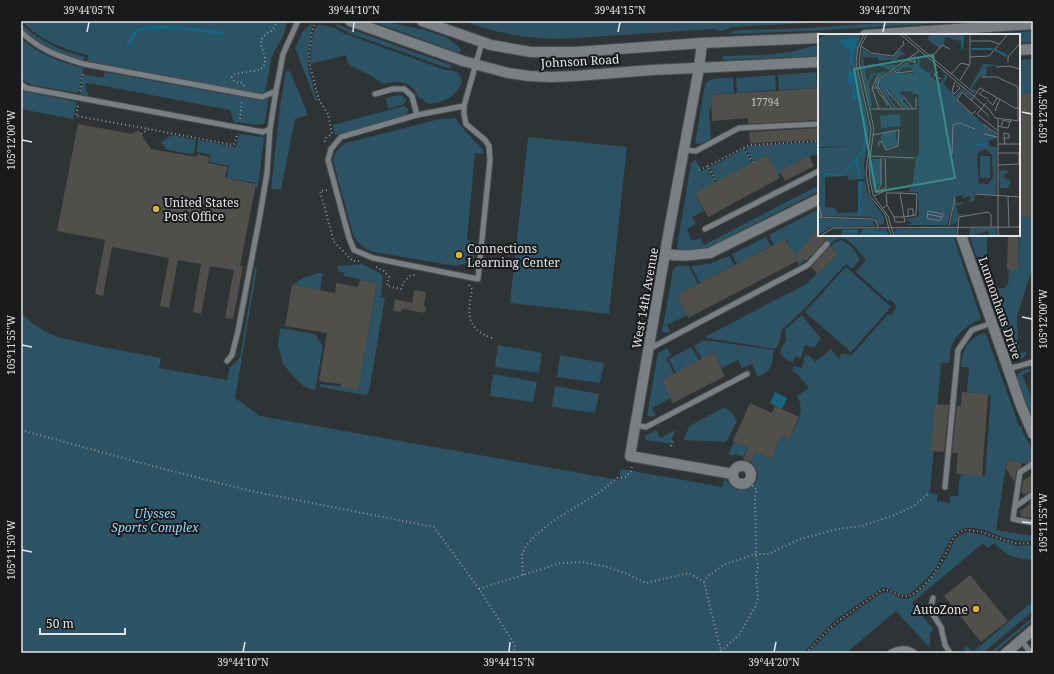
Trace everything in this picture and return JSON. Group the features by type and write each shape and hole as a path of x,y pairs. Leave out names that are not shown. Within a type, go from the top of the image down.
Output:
{"main road":[{"name":"Johnson Road","path":"350,21 476,65 508,73 529,76 551,77 818,62"},
{"name":"Johnson Road","path":"422,21 482,42 531,52 559,52 702,43 818,38"},
{"path":"880,34 1033,24"},
{"name":"West 14th Avenue","path":"702,43 699,68 630,456 733,474 736,482 743,484 749,482"},
{"path":"1020,50 1033,49"},
{"path":"666,254 674,256 693,256 710,253 818,199"},
{"name":"Lunnonhaus Drive","path":"961,236 1021,406 1033,434"},
{"path":"733,474 738,466 744,465 751,470 752,473 749,482"},
{"path":"1006,653 1033,630"}],"lane":[{"path":"227,361 232,355 238,331 260,214 267,173 270,128 283,54 298,21"},
{"path":"21,32 28,39 46,51 84,64 262,97 276,91"},
{"path":"464,106 417,115 341,137 331,149 328,160 349,238 354,250 372,258 478,279 490,160 489,146 485,140 466,124 464,106 482,42"},
{"path":"21,84 26,88 238,128 263,132 270,128"},
{"path":"375,94 393,89 404,89 412,96 417,115"},
{"path":"684,150 696,152 739,128 818,124"},
{"path":"705,229 818,172"},
{"path":"649,349 808,265 827,244"},
{"path":"945,488 958,350 972,330 992,323"},
{"path":"1008,369 1033,362"},
{"path":"635,425 646,427 747,374"},
{"path":"1033,464 1020,472 1013,519 1033,522"},
{"path":"1015,507 1033,494"},
{"path":"933,598 930,610 940,627 945,645 950,653"},
{"path":"1021,640 1031,653"},
{"path":"890,653 894,650 903,648 915,653"}],"path":[{"path":"84,64 76,116 233,145 235,143 241,113 244,85 233,80 232,77 235,74 260,70 265,64 261,40 266,34 273,30 277,21"},
{"path":"314,25 309,54 310,66 319,100 328,114 332,134 326,138 324,144"},
{"path":"141,134 149,129"},
{"path":"699,170 749,145 818,141"},
{"path":"744,148 753,163"},
{"path":"708,166 716,182"},
{"path":"330,189 320,192 334,242 352,261 365,262"},
{"path":"371,265 384,271 389,277 387,286 401,289 404,282 410,276 420,274"},
{"path":"467,283 472,289 468,310 471,323 484,335 492,338"},
{"path":"21,430 251,491 434,527 479,589 515,645 514,653"},
{"path":"671,446 673,439"},
{"path":"523,575 522,555 526,546 535,536 553,520 600,492 617,478 626,477 631,471"},
{"path":"479,589 560,563 582,562 604,566 625,573 646,583 689,573 704,582 721,652 739,635 755,607 758,598 756,575 758,568 756,554 757,490 749,482"},
{"path":"704,582 709,575 725,564 756,554 770,554 800,539 838,529 862,526 897,514 915,504 930,493"},
{"path":"806,653 838,620 882,590 887,590 905,596 911,595 935,573 952,539 958,533 965,530 975,531 1018,544 1033,542"},
{"path":"21,650 28,653"}],"green space":[{"path":"22,21 286,21 286,27 283,37 271,60 265,91 260,94 87,61 88,55 61,47 44,39"},
{"path":"371,21 383,21 425,30 448,38 461,49 459,53"},
{"path":"463,21 848,21 732,27 722,31 713,29 561,39 535,38 511,34"},
{"path":"912,21 978,21 812,31 727,34 734,31 743,30 805,28"},
{"path":"21,24 51,45 67,52 85,57 84,61 58,53 43,45 21,29"},
{"path":"311,24 308,68 317,100 316,102 295,48 303,31"},
{"path":"336,24 451,65 451,67 447,68 349,33 336,26"},
{"path":"316,26 330,26 346,34 445,70 454,71 460,76 462,82 450,98 429,104 422,98 419,99 413,88 405,83 395,82 384,84 351,66 347,61 346,55 311,64 313,35"},
{"path":"1033,31 1033,42 1020,43 1020,34 992,34"},
{"path":"21,39 50,57 83,68 78,93 32,85 24,81 21,75"},
{"path":"818,45 818,56 723,60 722,58 723,56 781,53"},
{"path":"1033,59 1033,94 1020,94 1020,60"},
{"path":"286,71 290,71 308,115 295,119 281,190 271,189 280,106"},
{"path":"105,72 257,100 269,98 265,121 264,124 259,125 234,122 230,110 88,83 85,84 88,94 87,96 80,94 83,74 103,78"},
{"path":"816,72 817,88 779,90 778,75"},
{"path":"775,75 776,90 737,93 736,78"},
{"path":"733,78 734,93 711,95 711,109 709,109 711,139 701,144 697,144 695,143 705,85 711,80"},
{"path":"21,89 27,92 77,102 73,119 21,109"},
{"path":"399,95 406,99 404,104 388,109 386,98"},
{"path":"404,106 408,110 403,117 335,135 333,125"},
{"path":"455,118 480,146 484,154 475,153 467,240 476,242 474,257 468,263 456,266 374,252 364,248 353,234 333,161 337,150 346,143 440,119"},
{"path":"239,134 264,137 258,187 255,187 256,183 227,178 229,166 209,162 210,155 197,152 198,140 236,147"},
{"path":"172,135 196,140 194,153 191,154 167,150 161,142"},
{"path":"528,137 627,147 609,314 510,303"},
{"path":"818,142 818,153 778,175 767,155 754,162 746,148 750,146"},
{"path":"744,149 752,164 717,182 710,167"},
{"path":"696,160 700,168 699,172 708,168 715,183 695,193 704,211 692,217 696,224 687,229 692,241 700,238 704,245 818,186 818,192 712,246 699,249 680,250 677,247 691,163"},
{"path":"818,210 818,232 799,252 807,259 799,265 786,239 774,245 769,235"},
{"path":"1020,216 1033,217 1033,267 1017,316 1019,353 1027,352 1023,358 1019,359 1013,358 1009,350 989,292 994,289 1005,288 1008,283 1009,270 1018,270"},
{"name":"Ulysses Sports Complex","path":"824,236 953,236 981,319 967,327 956,337 951,347 949,363 941,363 930,493 937,494 937,501 950,503 950,496 958,496 960,476 962,477 962,474 985,476 991,395 967,392 969,367 961,367 963,354 968,344 978,335 986,334 1019,426 1021,426 1023,433 1033,450 1033,461 1029,464 1007,460 996,530 1033,536 1033,540 1015,540 979,529 962,529 954,535 936,567 918,587 905,595 882,588 835,620 803,653 21,653 21,313 44,331 58,337 161,358 159,368 227,380 230,367 240,357 255,268 257,268 235,398 260,416 619,480 621,469 723,487 724,478 734,488 743,490 753,486 757,480 758,476 756,469 751,462 755,452 771,459 781,436 789,440 797,424 801,408 797,396 809,388 792,370 794,366 802,368 805,355 810,356 815,362 831,349 839,359 841,357 839,356 842,354 852,355 888,314 891,315 895,310 896,306 890,299 888,301 856,272 866,260 854,245 845,239 840,238 829,245 824,239 825,237"},
{"path":"969,236 987,236 987,272 982,272"},
{"path":"766,237 771,246 737,264 732,254"},
{"path":"841,240 850,245 860,259 852,269 846,264 782,330 777,347 774,349 705,337 806,284 838,254 831,247 835,242"},
{"path":"729,256 734,265 700,283 691,266 709,264"},
{"path":"362,264 380,273 383,277 381,297 385,298 369,392 364,395 320,387 320,384 358,389 377,283 344,276 344,273 338,271 338,266"},
{"path":"678,266 689,266 698,284 677,295 687,315 667,325 671,333 662,332 673,270"},
{"path":"846,267 891,307 851,352 805,312"},
{"path":"318,273 323,273 320,290 292,285 303,278"},
{"path":"802,315 821,339 814,348 805,345 801,358 795,356 793,362 785,359 780,351 786,341 785,330"},
{"path":"280,328 315,334 323,346 315,391 302,385 283,364 278,346"},
{"path":"704,340 774,350 772,364 769,370 758,377 752,364 742,368 738,360 722,368 714,352 702,359 694,346"},
{"path":"498,345 542,353 539,373 495,367"},
{"path":"691,347 699,360 676,373 669,359"},
{"path":"667,348 671,355 666,358 674,374 662,380 671,398 652,408 656,415 652,417 647,415 658,353"},
{"path":"560,355 604,363 600,383 557,377"},
{"path":"1027,369 1031,371 1022,375 1033,401 1033,419 1017,380 1020,373"},
{"path":"493,374 537,382 533,402 490,396"},
{"path":"555,386 599,394 595,413 552,407"},
{"path":"725,407 733,414 737,421 726,442 684,440 689,426"},
{"path":"656,430 660,438 676,430 671,444 646,440 644,436"},
{"path":"734,442 748,448 743,457 735,454 733,456 728,454"},
{"path":"967,532 983,535 1018,546 1033,545 1033,560 1027,560 1003,552 994,543 988,548 983,543 912,603 933,629 930,634 930,648 896,611 846,653 808,653 833,628 881,593 888,592 905,599 916,594 939,569 956,538"},
{"path":"1033,601 1033,611 983,653 964,653 965,646 973,652"},
{"path":"1033,617 1033,620 994,653 990,653"}],"shaded area":[{"path":"775,392 787,398 782,409 770,403"}],"building":[{"path":"818,88 818,120 748,124 748,118 712,121 711,95"},
{"path":"1020,94 1033,94 1033,217 1020,216"},
{"name":"United States Post Office","path":"78,124 132,134 138,130 151,149 197,157 197,154 209,157 208,163 228,167 225,178 256,184 240,266 243,266 233,319 225,318 234,270 210,266 201,314 193,312 201,264 178,260 169,308 160,306 169,258 112,247 103,296 95,294 105,240 57,231"},
{"path":"818,128 818,140 750,143 749,132"},
{"path":"767,155 780,178 708,217 695,193"},
{"path":"809,156 814,166 785,181 780,171"},
{"path":"817,230 818,236 825,237 825,241 806,261 803,258 688,318 677,295 785,239 795,256"},
{"path":"1008,236 1018,236 1018,270 1007,270"},
{"path":"830,246 838,254 818,274 811,267"},
{"path":"360,280 377,283 358,390 340,387 341,384 319,381 327,333 285,326 292,285 335,293 336,283 358,287"},
{"path":"414,290 426,292 424,306 426,306 425,313 402,309 401,312 393,311 395,299 412,303"},
{"path":"714,352 725,376 673,403 662,380"},
{"path":"962,392 988,394 982,476 956,474 958,453 952,453 957,406 961,406"},
{"path":"750,403 772,413 775,406 799,417 789,440 781,436 771,459 755,452 751,462 743,459 748,448 733,441"},
{"path":"935,404 949,405 944,452 931,451"},
{"path":"1007,460 1022,463 1021,467 1016,471 1015,482 1006,469"},
{"path":"1033,474 1033,490 1024,495 1021,491 1023,481"},
{"path":"1033,499 1033,516 1030,518 1022,517 1019,512 1030,504 1029,502"},
{"name":"AutoZone","path":"970,575 1008,621 981,642 944,596"}],"waterway":[{"path":"128,45 136,32 142,29 163,27 221,33"}],"place":[{"name":"United States Post Office","path":"156,209"},
{"name":"Connections Learning Center","path":"459,255"},
{"name":"AutoZone","path":"976,609"}]}
